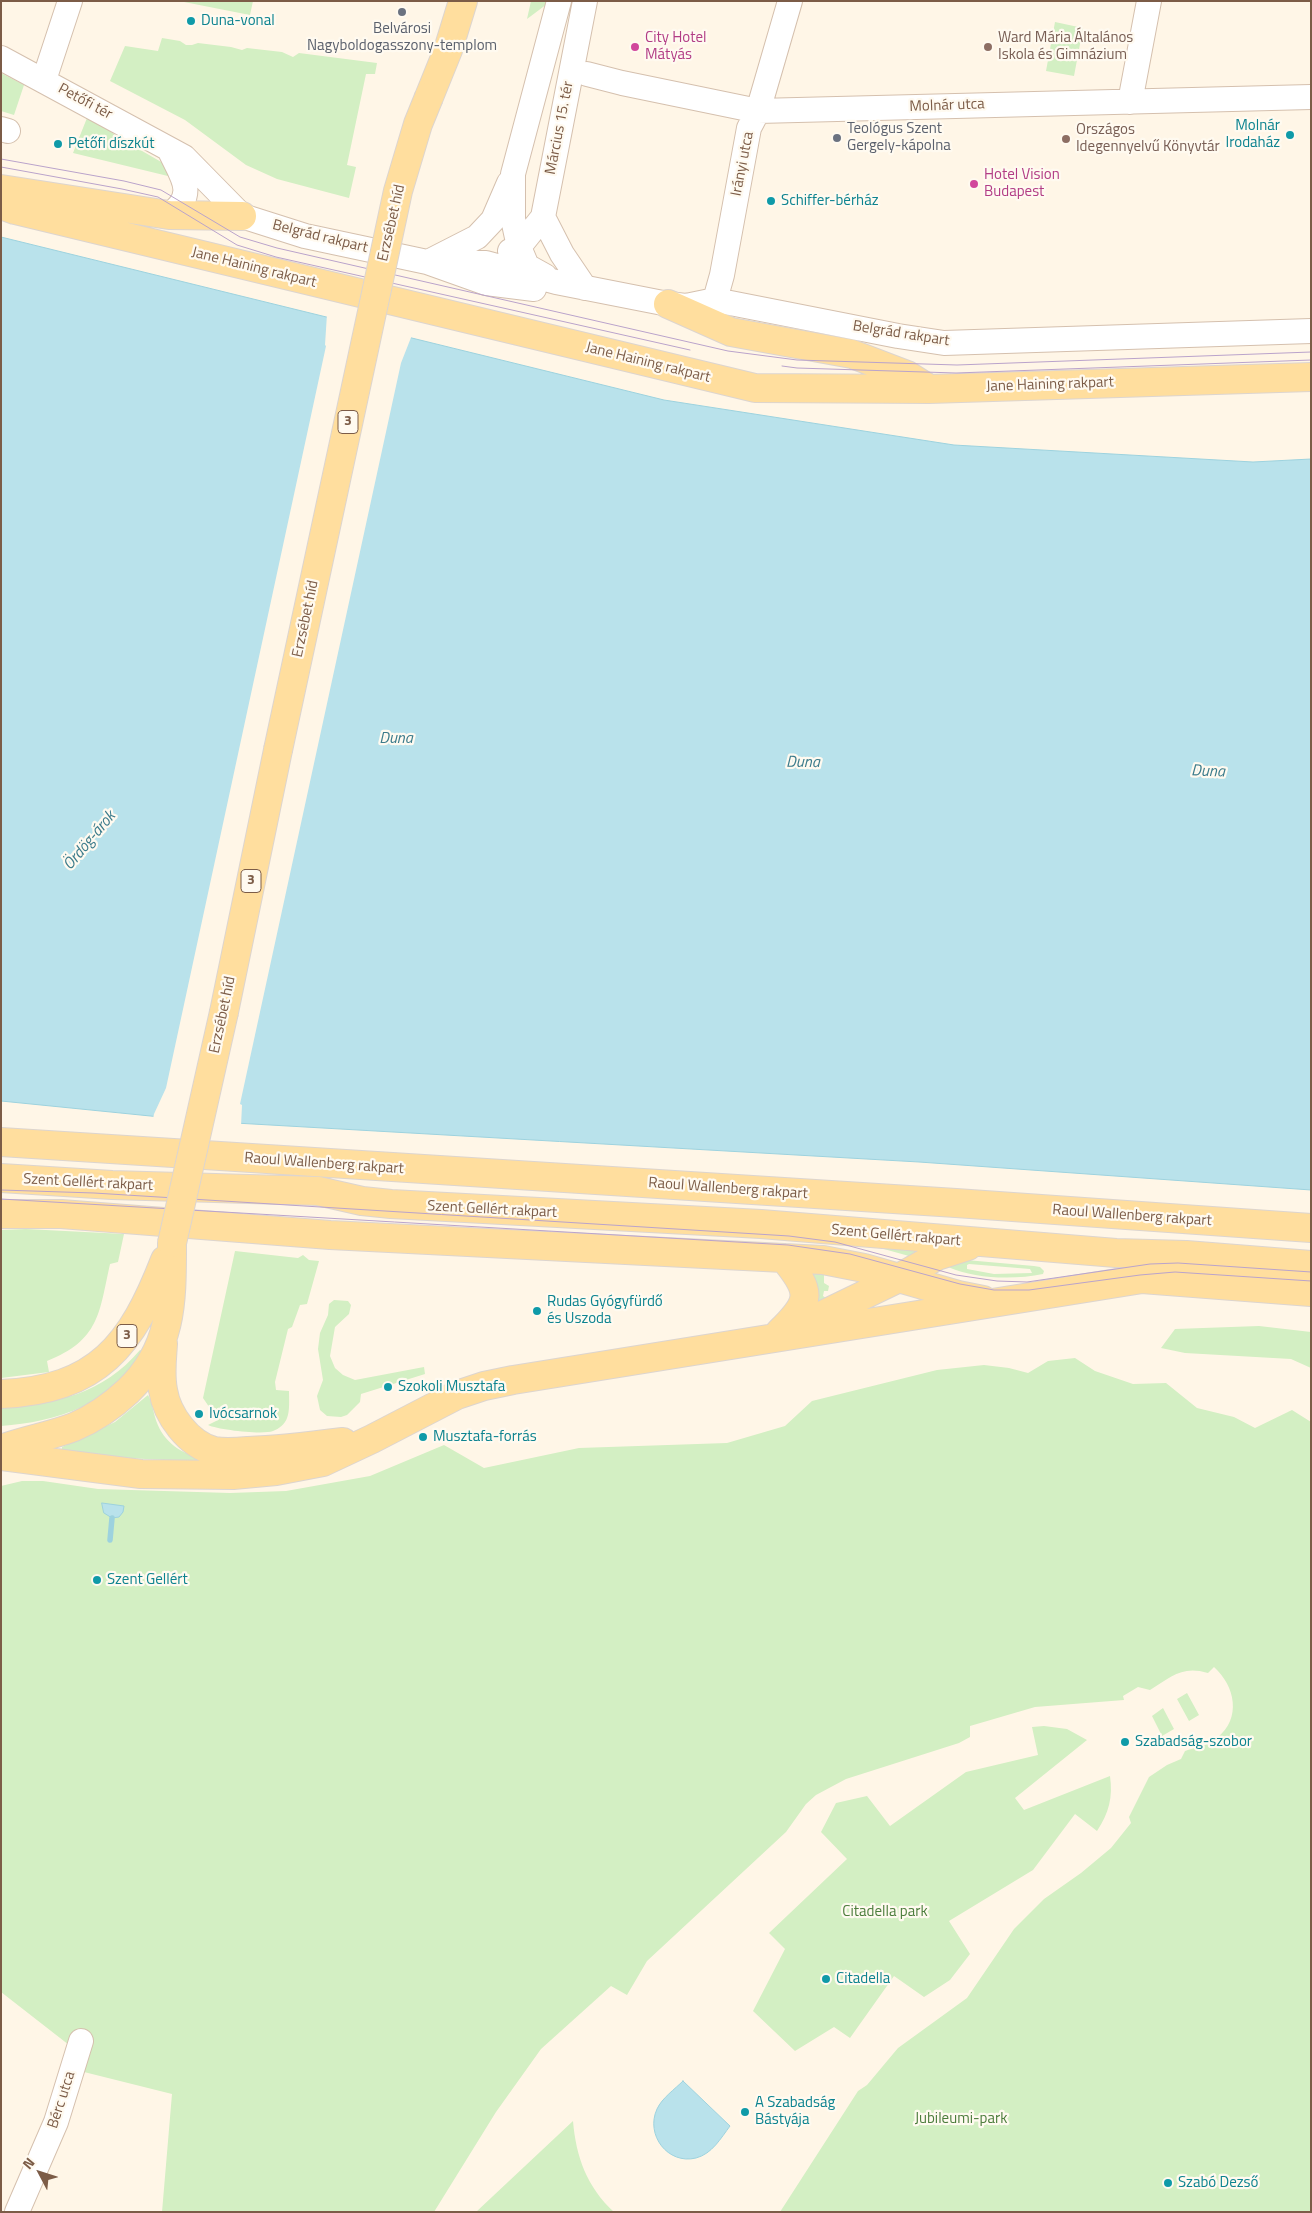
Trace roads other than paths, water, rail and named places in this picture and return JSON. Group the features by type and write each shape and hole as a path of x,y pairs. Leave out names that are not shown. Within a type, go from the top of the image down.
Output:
{"main road":[{"name":"Erzsébet híd","path":"172,1243 224,1012 398,191 418,124 448,50 463,1"},
{"path":"1,189 169,215 242,216"},
{"name":"Jane Haining rakpart","path":"1,204 54,219 755,388 929,389 1311,377"},
{"path":"668,304 731,332 852,354 907,375 929,389"},
{"name":"Raoul Wallenberg rakpart","path":"1,1142 146,1153 956,1203 1311,1228"},
{"name":"Szent Gellért rakpart","path":"1,1178 112,1185 318,1191 362,1201 391,1204 762,1224 982,1243 1311,1264"},
{"name":"Szent Gellért rakpart","path":"1,1214 61,1214 330,1236 823,1260 864,1268 958,1295 995,1302"},
{"name":"3","path":"1,1449 72,1427 104,1411 145,1373 152,1364 162,1339 172,1283 172,1243"},
{"name":"3","path":"1,1394 42,1390 71,1381 89,1372 108,1357 138,1321 172,1243"},
{"name":"Szent Gellért rakpart","path":"775,1337 899,1278 936,1256 955,1249 982,1243"},
{"path":"775,1337 792,1320 804,1302 806,1293 802,1282 784,1258"},
{"name":"Szent Gellért rakpart","path":"1,1456 140,1474 233,1475 310,1466 337,1456 457,1395 484,1386 775,1337 1142,1279 1311,1292"},
{"path":"162,1339 162,1388 169,1411 181,1429 212,1450 224,1452 275,1450 372,1439"}],"street":[{"path":"44,80 70,1"},
{"name":"Március 15. tér","path":"556,282 527,266 518,247 513,219 513,174 559,1"},
{"name":"Március 15. tér","path":"486,263 518,247 542,217 585,1"},
{"name":"Irányi utca","path":"715,300 724,268 749,128 758,111 790,1"},
{"path":"1130,102 1149,1"},
{"name":"Petőfi tér","path":"1,58 169,147 196,168 242,216"},
{"name":"Molnár utca","path":"587,74 758,111 1311,97"},
{"path":"169,147 186,186 187,195 183,203 169,215"},
{"path":"427,262 477,237 493,220 513,174"},
{"name":"Belgrád rakpart","path":"242,216 305,236 427,262 486,283 542,290 556,282"},
{"path":"542,217 562,254 586,288"},
{"name":"Belgrád rakpart","path":"427,262 486,263 556,282 668,304 686,306 715,300 906,337 944,342 1311,331"},
{"name":"Bérc utca","path":"17,2212 56,2122 81,2041"}],"water":[{"name":"Duna","path":"1,237 664,400 954,445 1253,462 1311,459 1311,1190 919,1162 200,1121 1,1101"},
{"path":"102,1503 124,1506 123,1512 119,1517 112,1518 104,1513"},
{"path":"683,2081 730,2126 707,2153 696,2158 676,2157 668,2152 657,2138 654,2129 654,2119 659,2105"}],"waterway":[{"path":"110,1540 112,1518"}],"tram line":[{"path":"1,159 124,181 161,190 240,237 277,248 728,351 797,360 957,365 1311,352"},
{"path":"1,167 158,197 237,245 276,257 690,350"},
{"path":"782,366 956,373 1311,360"},
{"path":"1,1190 94,1193 789,1236 835,1242 956,1275 997,1281 1027,1282 1150,1264 1178,1263 1311,1272"},
{"path":"1,1199 788,1245 850,1254 960,1284 994,1290 1029,1290 1175,1272 1311,1281"}],"place":[{"name":"Belvárosi Nagyboldogasszony-templom","path":"402,12"},
{"name":"Duna-vonal","path":"191,21"},
{"name":"City Hotel Mátyás","path":"635,47"},
{"name":"Ward Mária Általános Iskola és Gimnázium","path":"988,47"},
{"name":"Molnár Irodaház","path":"1290,135"},
{"name":"Teológus Szent Gergely-kápolna","path":"837,138"},
{"name":"Országos Idegennyelvű Könyvtár","path":"1066,139"},
{"name":"Petőfi díszkút","path":"58,144"},
{"name":"Hotel Vision Budapest","path":"974,184"},
{"name":"Schiffer-bérház","path":"771,201"},
{"name":"Rudas Gyógyfürdő és Uszoda","path":"537,1311"},
{"name":"Szokoli Musztafa","path":"388,1387"},
{"name":"Ivócsarnok","path":"199,1414"},
{"name":"Musztafa-forrás","path":"423,1437"},
{"name":"Szent Gellért","path":"97,1580"},
{"name":"Szabadság-szobor","path":"1125,1742"},
{"name":"Citadella","path":"826,1979"},
{"name":"A Szabadság Bástyája","path":"745,2112"},
{"name":"Szabó Dezső","path":"1168,2183"}],"water label":[{"name":"Ördög-árok","path":"90,841"}],"park label":[{"name":"Citadella park","path":"885,1912"},
{"name":"Jubileumi-park","path":"961,2119"}]}
